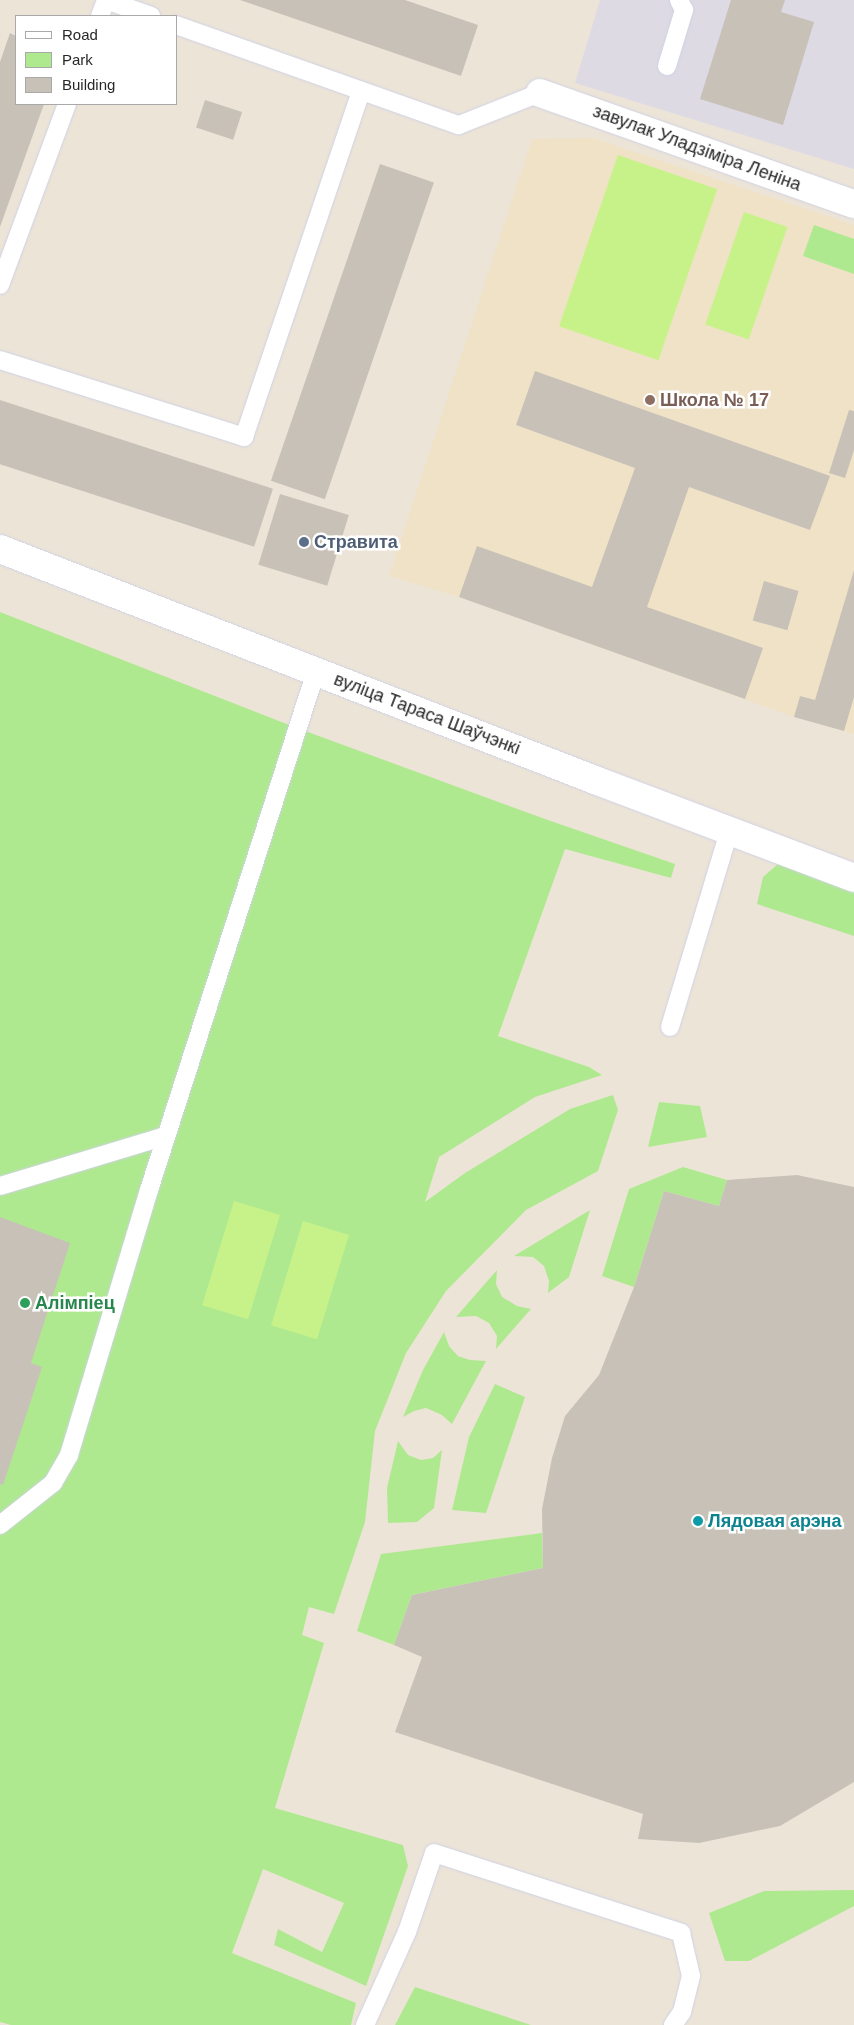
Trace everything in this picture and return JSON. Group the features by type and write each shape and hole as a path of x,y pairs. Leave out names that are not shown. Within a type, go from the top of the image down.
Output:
{"street":[{"name":"завулак Уладзіміра Леніна","path":"540,93 854,204"},
{"name":"вуліца Тараса Шаўчэнкі","path":"0,550 854,878"}],"lane":[{"path":"100,15 106,0 148,15"},
{"path":"667,66 684,10 679,0"},
{"path":"178,26 459,125 540,93"},
{"path":"0,360 244,437 361,91"},
{"path":"0,285 67,105"},
{"path":"0,1526 53,1483 69,1455 166,1136 316,671"},
{"path":"670,1027 729,831"},
{"path":"0,1186 166,1136"},
{"path":"365,2025 407,1932 434,1853 681,1934 692,1976 682,2012 673,2025"}],"shaded area":[{"path":"600,0 854,0 854,169 575,83"},
{"name":"Школа № 17","path":"593,138 854,225 854,734 794,717 459,597 389,576 532,139"}],"green space":[{"path":"618,155 717,189 658,360 559,326"},
{"path":"744,212 787,227 749,339 705,325"},
{"path":"814,225 854,239 854,274 803,256"},
{"path":"0,612 297,728 545,819 675,864 671,878 565,849 498,1036 589,1067 602,1075 535,1097 439,1157 425,1202 465,1173 570,1109 613,1095 618,1110 598,1171 526,1210 446,1291 406,1353 375,1431 365,1522 334,1614 309,1607 302,1635 324,1643 275,1808 403,1845 408,1866 366,1986 274,1945 278,1929 322,1952 344,1903 263,1869 232,1953 356,2003 351,2025 11,2025 0,2022"},
{"path":"778,864 854,891 854,936 757,904 763,877"},
{"path":"659,1102 700,1106 707,1137 648,1147"},
{"path":"683,1167 727,1180 719,1206 664,1191 634,1287 602,1276 629,1189"},
{"path":"234,1201 280,1215 248,1319 202,1305"},
{"path":"590,1210 569,1277 548,1293 549,1281 544,1266 533,1257 514,1256"},
{"path":"303,1221 349,1235 317,1339 271,1325"},
{"path":"497,1270 496,1284 502,1297 517,1306 531,1309 496,1349 497,1336 489,1323 476,1316 456,1317"},
{"path":"444,1332 449,1346 458,1356 470,1360 486,1361 452,1424 442,1415 426,1408 414,1411 403,1417 423,1370"},
{"path":"495,1384 525,1397 486,1513 452,1510 469,1437"},
{"path":"398,1441 408,1455 421,1460 433,1458 442,1450 434,1508 417,1522 388,1523 387,1488"},
{"path":"542,1533 543,1568 412,1595 394,1645 357,1631 381,1554"},
{"path":"854,1890 854,1906 749,1961 725,1961 709,1913 764,1891"},
{"path":"415,1987 531,2025 395,2025"}],"building":[{"path":"240,0 405,0 478,25 461,76"},
{"path":"731,0 785,0 781,12 814,22 783,125 700,99"},
{"path":"10,33 15,36 15,105 44,105 0,227 0,62"},
{"path":"205,100 242,112 233,140 196,128"},
{"path":"380,164 434,183 325,499 271,481"},
{"path":"535,371 830,476 810,530 689,487 647,607 763,648 745,699 459,597 477,546 592,587 635,468 516,425"},
{"path":"0,400 273,489 254,547 0,464"},
{"path":"849,410 854,411 854,450 845,478 829,473"},
{"path":"280,494 349,515 327,586 258,565"},
{"path":"854,570 854,697 844,731 794,717 800,696 815,700"},
{"path":"764,581 799,591 787,630 753,620"},
{"name":"Лядовая арэна","path":"797,1175 854,1187 854,1782 780,1826 699,1843 638,1839 643,1814 395,1732 422,1657 394,1645 412,1595 543,1568 542,1509 552,1458 565,1416 599,1375 634,1287 664,1191 719,1206 727,1180"},
{"name":"Алімпіец","path":"0,1217 70,1243 31,1363 42,1367 3,1485 0,1484"}],"place":[{"name":"Школа № 17","path":"650,400"},
{"name":"Стравита","path":"304,542"},
{"name":"Алімпіец","path":"25,1303"},
{"name":"Лядовая арэна","path":"698,1521"}]}
